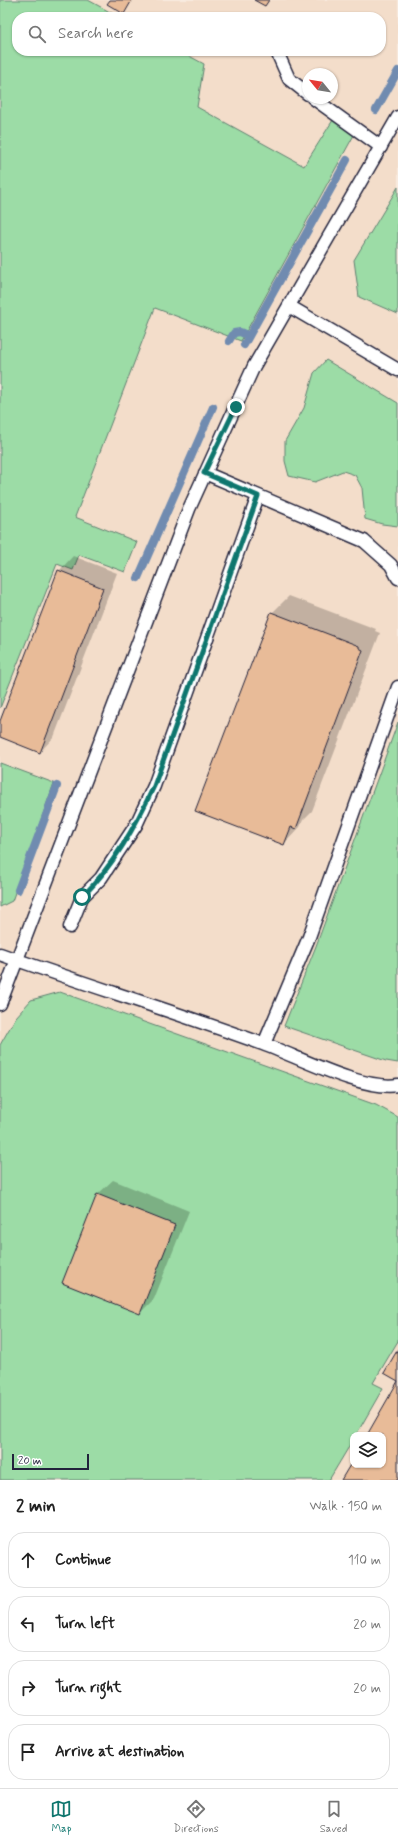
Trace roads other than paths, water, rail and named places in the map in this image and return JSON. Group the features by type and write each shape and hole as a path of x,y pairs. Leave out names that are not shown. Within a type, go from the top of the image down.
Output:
{"lane":[{"path":"278,56 289,79 302,89"},
{"path":"322,104 381,146"},
{"path":"0,1004 204,473 254,366 398,118"},
{"path":"289,306 398,370"},
{"path":"204,473 364,541 391,565 398,578"},
{"path":"70,927 82,897 101,878 136,825 154,786 258,496"},
{"path":"264,1044 309,937 398,687"},
{"path":"0,954 264,1044 357,1081 379,1086 398,1085"}],"waterway":[{"path":"376,110 398,71"},
{"path":"244,345 347,160"},
{"path":"229,341 234,333 240,332 249,336"},
{"path":"138,578 213,407"},
{"path":"18,890 57,786"}]}
